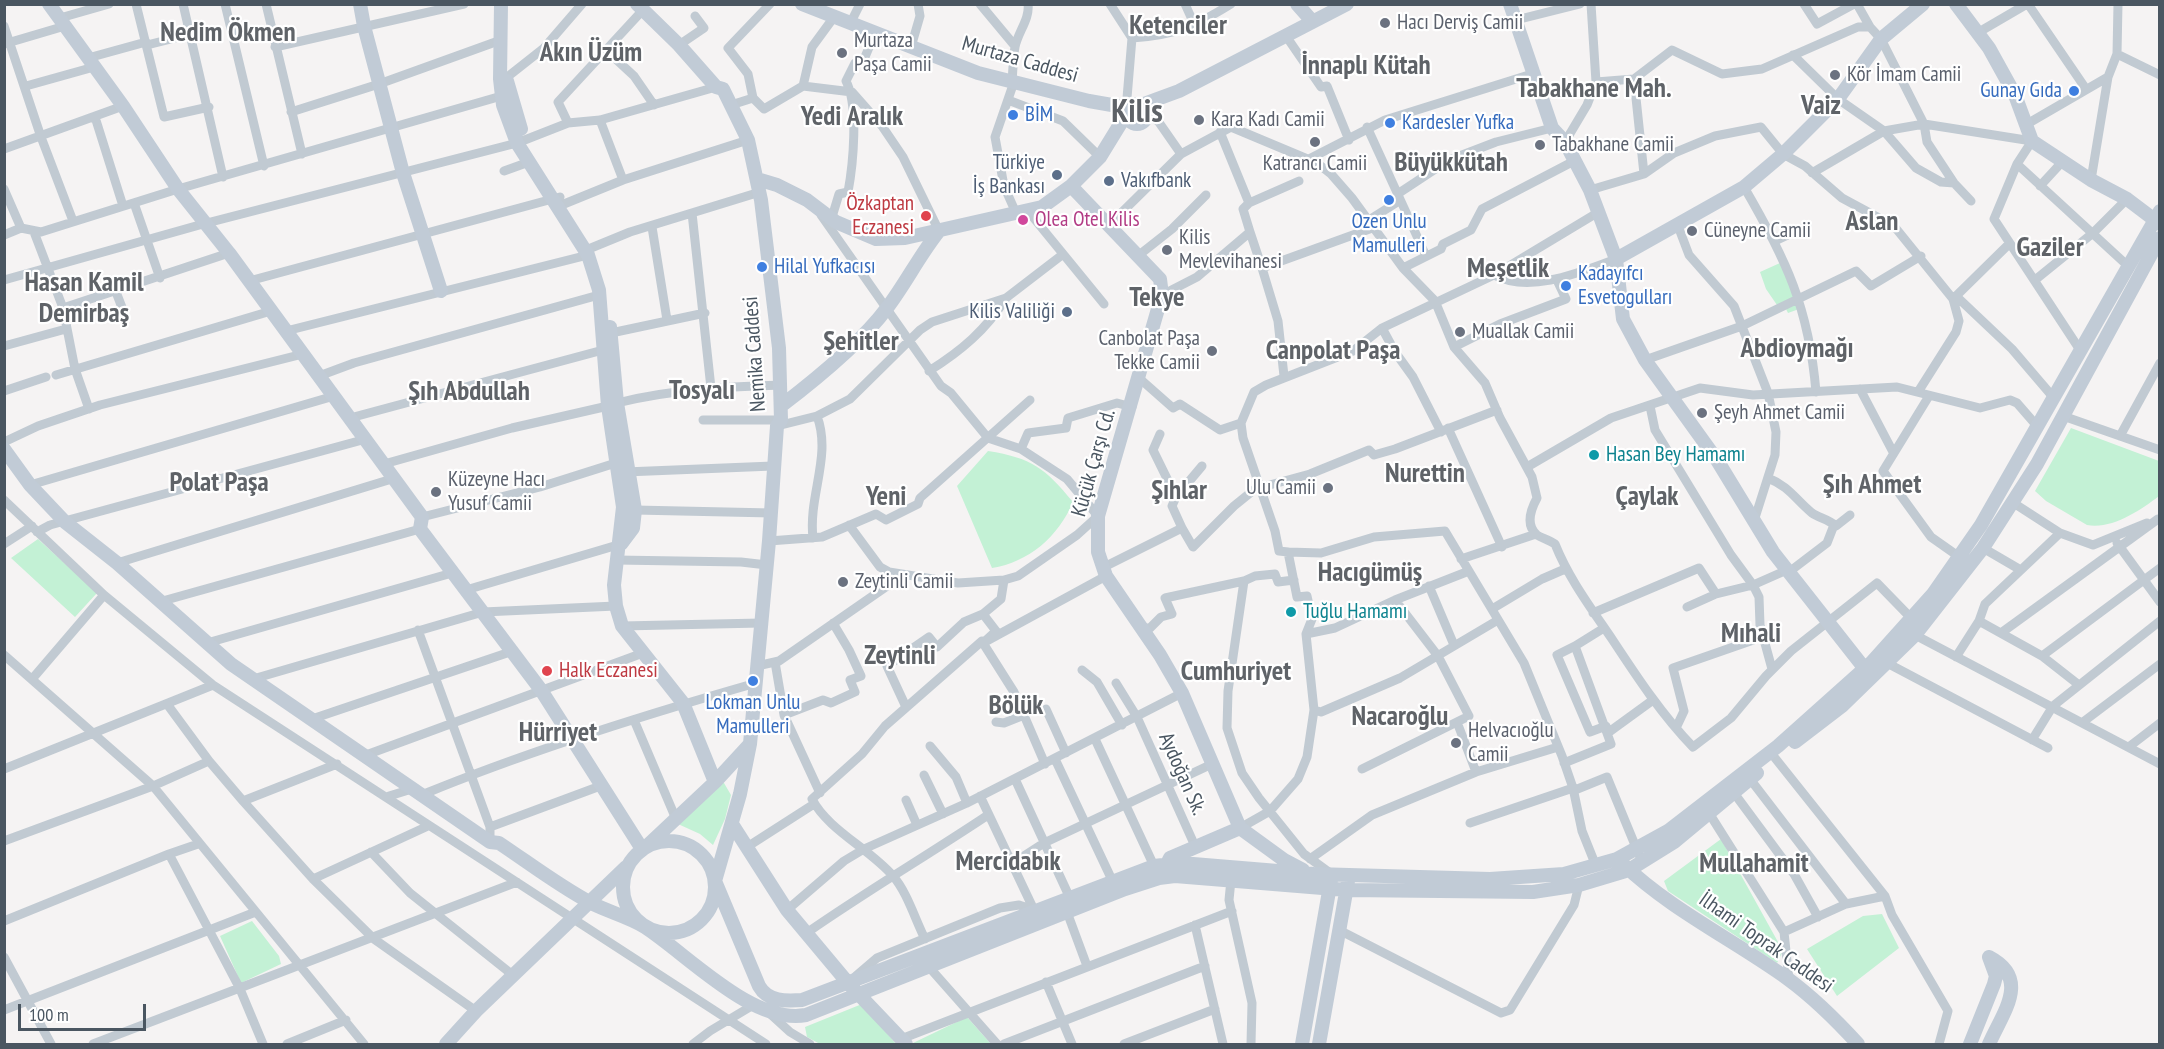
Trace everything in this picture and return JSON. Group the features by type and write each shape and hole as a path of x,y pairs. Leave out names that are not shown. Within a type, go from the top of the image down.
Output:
{"main road":[{"path":"49,4 123,106 203,224 229,253 395,478 452,573 541,690 644,848"},
{"path":"360,4 403,173 441,291"},
{"path":"501,4 501,40 506,95 529,162 559,200"},
{"path":"506,95 510,4"},
{"name":"Murtaza Caddesi","path":"802,4 978,73 1136,113"},
{"path":"1297,4 1312,21"},
{"path":"758,186 777,185 797,195 818,211 832,217 836,222 876,239 905,238 1042,207 1071,186 1100,157 1136,113 1347,4"},
{"path":"1510,4 1551,128 1565,142 1590,190 1616,259 1623,318 1645,360 1717,460 1788,571 1865,669"},
{"path":"1616,259 1744,187 1784,154 1838,99 1881,39 1923,4"},
{"path":"1331,881 1347,890 1533,892 1579,885 1629,870 1640,855 1668,831 1778,746 1865,669 1933,594 1981,525 2128,266 2158,218 2091,180 2032,141 2015,95 1979,32 1956,4"},
{"name":"Nemika Caddesi","path":"639,8 680,45 716,87 723,89 748,140 758,186 782,385 773,466 770,541 750,744 716,881"},
{"path":"521,141 590,251 606,286 611,333 613,404"},
{"path":"1071,186 1160,279 1162,295"},
{"path":"780,417 886,309 917,258 939,231"},
{"path":"628,865 623,885 626,904 633,916 757,1007 795,1017 861,994 1159,878 1175,876 1231,880 1331,881 1348,875 1490,879 1564,874 1640,855 1674,842 1842,706 1915,634 1983,548 2037,464 2160,238"},
{"path":"590,251 599,295 603,350 624,466 635,510 633,528 621,544"},
{"name":"Küçük Çarşı Cd.","path":"1162,295 1132,407 1098,516 1098,552 1104,572 1182,693 1240,828"},
{"path":"4,449 30,485 65,522 117,563 207,643 253,679 420,791 490,842 499,843 590,902 658,932 673,933 687,930 700,922 710,910 715,896 716,881"},
{"path":"624,466 621,544 616,560 616,606 622,627 683,703 715,782"},
{"path":"446,1044 476,1011 715,782 750,744"},
{"path":"732,824 787,910 808,932 848,983 861,994 904,1042"},
{"path":"1161,865 1195,846 1240,828 1311,880 1325,914"},
{"path":"644,848 660,841 675,841 690,845 702,854 711,866 762,992 778,1000 802,1000 1069,896 1161,865 1236,866 1311,880"},
{"name":"İlhami Toprak Caddesi","path":"1617,859 1689,914 1789,980 1822,1007 1858,1044"},
{"path":"1319,1044 1341,931 1348,875"},
{"path":"1302,1044 1331,881"},
{"path":"1344,912 1365,890"},
{"path":"1970,1044 1996,976 1989,957 2003,965 2011,974 2012,982 2010,994 1989,1044"}],"street":[{"path":"7,43 109,4"},
{"path":"136,4 164,117 209,106"},
{"path":"183,4 209,106 223,177"},
{"path":"225,4 264,166"},
{"path":"266,4 302,154"},
{"path":"275,47 464,4"},
{"path":"770,4 728,48 748,75 753,98 764,109 803,86 852,92"},
{"path":"850,24 860,4"},
{"path":"911,47 920,16 918,4"},
{"path":"980,4 1016,46"},
{"path":"1029,4 1030,14 1021,28 1016,46 1013,82 995,137 1004,186 1022,212 1104,304"},
{"path":"1110,4 1132,38 1127,98 1136,113 1158,121 1181,154"},
{"path":"1185,4 1196,26"},
{"path":"1132,38 1163,36 1196,26 1231,4"},
{"path":"1516,20 1580,4"},
{"path":"1565,142 1587,105 1596,82 1592,4"},
{"path":"1804,4 1817,24 1855,4 1881,39 1924,124 1927,142 1954,183 1971,201"},
{"path":"1979,32 2027,4 2086,89"},
{"path":"2091,180 2108,77 2117,54 2118,4"},
{"path":"506,78 544,48 575,7"},
{"path":"568,123 558,102 607,51 639,8"},
{"path":"680,45 704,28 695,15"},
{"path":"803,86 812,47 834,17"},
{"path":"4,27 7,43 26,86 41,137 73,221"},
{"path":"1596,82 1634,79 1672,50 1722,74 1762,69 1858,27 1870,27"},
{"path":"875,33 865,57 855,63 846,81 852,92 882,126 903,157 939,231"},
{"path":"26,86 146,43 191,34"},
{"path":"1286,36 1321,87 1327,86 1349,140"},
{"path":"291,112 379,84 501,40"},
{"path":"607,51 634,76 654,105"},
{"path":"2117,54 2160,75"},
{"path":"1793,55 1838,99 1884,131 1916,168 1941,182 1954,183"},
{"path":"1309,159 1349,140 1367,127 1532,74"},
{"path":"2027,124 2108,77"},
{"path":"1634,79 1644,174"},
{"path":"4,280 203,224 521,141 568,123 600,120 716,87"},
{"path":"832,217 839,194 848,192 852,168 854,105 852,92"},
{"path":"4,235 21,228 34,232 506,95"},
{"path":"731,105 753,98"},
{"path":"1008,100 1063,121 1100,157"},
{"path":"4,149 123,106"},
{"path":"95,117 123,206"},
{"path":"600,120 623,180"},
{"path":"1812,173 1884,131 1924,124 2032,141 2018,164 1994,219 2008,244 2035,280 2080,350"},
{"path":"1109,225 1181,154 1231,127 1309,159 1331,174 1372,224 1403,268 1435,301 1446,333 1454,347 1485,383 1527,466 1537,498 1529,511 1536,534 1555,544 1565,569 1593,613 1653,700 1693,747 1731,718 1772,669 1826,621 1877,582 1911,618"},
{"path":"1367,127 1426,256"},
{"path":"1398,193 1449,160 1496,142 1551,128"},
{"path":"1590,190 1644,174 1674,153 1715,136 1761,128 1784,154 1805,166 1850,203 1894,226 1955,298 2012,349 2054,397"},
{"path":"1220,132 1249,203"},
{"path":"249,281 423,233 559,200 748,140"},
{"path":"1403,268 1471,230 1482,209 1576,160"},
{"path":"2040,186 2063,161"},
{"path":"504,171 529,162"},
{"path":"2018,164 2128,266"},
{"path":"1284,376 1276,315 1243,209 1249,203 1299,182"},
{"path":"286,331 590,251 758,186"},
{"path":"1744,187 1775,241 1800,300 1814,363 1816,392"},
{"path":"4,189 21,228"},
{"path":"1262,268 1372,224 1399,201 1398,193"},
{"path":"1139,255 1172,229 1206,195"},
{"path":"2035,280 2093,233 2127,199"},
{"path":"134,203 160,278"},
{"path":"818,211 930,370 988,438 1021,449 1068,479 1098,516 1077,535 1018,576 1004,580 958,583 888,572 880,567 849,525"},
{"path":"692,213 705,313 711,388"},
{"path":"1596,866 1582,831 1573,788 1524,663 1445,531 1374,537 1322,553 1279,551 1261,488 1243,438 1241,423 1254,392 1284,376 1353,351 1382,328 1494,275 1598,213"},
{"path":"1678,226 1689,255 1734,306 1768,393 1776,432 1775,455 1754,521"},
{"path":"1775,241 1807,226"},
{"path":"652,227 667,320"},
{"path":"34,232 63,308 75,369 89,409"},
{"path":"1162,295 1197,277 1250,232"},
{"path":"1955,298 2008,244"},
{"path":"63,308 160,278 229,253"},
{"path":"703,420 817,416 850,399 908,340 932,322 1006,298 1062,255"},
{"path":"1645,360 1742,326 1856,272 1871,286 1921,256"},
{"path":"1494,275 1505,281 1557,280 1616,259"},
{"path":"1454,347 1500,324 1566,299 1557,280"},
{"path":"117,292 123,310"},
{"path":"319,376 354,363 599,295"},
{"path":"930,370 976,338 995,316 1006,298"},
{"path":"1918,392 1956,332 1959,321 1955,298"},
{"path":"4,391 271,311"},
{"path":"611,333 705,313"},
{"path":"1382,328 1445,430 1502,547"},
{"path":"4,346 66,329"},
{"path":"350,418 603,350"},
{"path":"4,442 38,426 89,409 303,354"},
{"path":"2120,436 2156,376 2160,363"},
{"path":"1139,378 1173,408 1180,404 1212,427 1220,430 1241,423"},
{"path":"384,464 512,428 646,396 711,388 782,385"},
{"path":"1527,466 1611,418 1700,388 1753,394 1897,387 1980,408 2010,400 2037,426"},
{"path":"1860,389 1893,452"},
{"path":"30,485 334,396"},
{"path":"1929,396 1883,471 1931,537 1958,556"},
{"path":"770,541 813,537 876,514 886,520 918,504 920,498 1030,400"},
{"path":"1021,449 1028,433 1066,428 1068,418 1117,402 1132,407"},
{"path":"1650,406 1655,430 1759,597 1762,637 1772,669"},
{"path":"1202,466 1176,497 1172,506 1193,547 1234,506 1255,489 1310,474 1369,450 1374,455 1395,449 1497,410"},
{"path":"813,537 812,505 823,450 817,416"},
{"path":"2063,416 2160,450"},
{"path":"1160,434 1153,450 1176,497"},
{"path":"4,544 35,529 366,440"},
{"path":"159,602 540,487 624,466 773,466"},
{"path":"117,563 395,478"},
{"path":"1768,478 1788,487 1812,513 1827,518 1834,525"},
{"path":"4,500 104,596 213,685 766,1044"},
{"path":"2012,502 2060,533 2093,545 2159,519"},
{"path":"635,510 772,513"},
{"path":"1834,525 1841,524 1850,515"},
{"path":"2001,633 2159,519"},
{"path":"1688,607 1716,594 1753,585 1788,571 1827,543 1834,525"},
{"path":"925,939 895,877 844,831 833,826 812,799 862,754 885,726 906,706 982,641 983,643 1182,528"},
{"path":"1956,657 1979,621 1985,604 2019,569 2060,533"},
{"path":"1461,559 1536,534"},
{"path":"2113,539 2146,580 2160,602"},
{"path":"466,590 621,544"},
{"path":"1983,548 2019,569"},
{"path":"1240,828 1270,811 1298,778 1306,757 1314,710 1306,634 1312,619 1307,596 1298,597 1288,552"},
{"path":"616,560 741,562 767,565"},
{"path":"1593,613 1698,568 1716,594"},
{"path":"2042,656 2160,568"},
{"path":"1492,609 1542,579 1565,569"},
{"path":"1306,634 1335,628 1395,600 1469,571"},
{"path":"207,643 452,573"},
{"path":"1142,628 1150,628 1161,617 1172,614 1165,598 1244,581 1255,576 1275,574 1278,582 1294,580"},
{"path":"757,666 775,662 903,575"},
{"path":"906,706 887,666 929,637 937,647 964,622 983,614 1001,599 1004,580"},
{"path":"1244,581 1228,691 1227,729 1242,772 1270,811 1331,881"},
{"path":"1429,586 1454,645"},
{"path":"33,678 104,596"},
{"path":"1362,769 1469,716 1470,713 1438,656 1395,600"},
{"path":"253,679 483,612 616,606"},
{"path":"983,614 996,631 983,643"},
{"path":"1314,710 1321,712 1348,702 1400,678 1498,620"},
{"path":"1979,621 2042,656 2079,685"},
{"path":"2032,740 2053,706 2160,621"},
{"path":"622,627 761,622"},
{"path":"784,715 823,700 831,703 855,692 850,680 861,676 833,623"},
{"path":"1604,628 1557,655 1590,732 1607,729 1653,700"},
{"path":"418,630 490,827 490,842"},
{"path":"1915,634 2130,746 2160,764"},
{"path":"1676,728 1684,711 1673,668 1762,637"},
{"path":"983,643 1003,673 1045,764"},
{"path":"1564,763 1611,744 1575,646"},
{"path":"312,719 510,652"},
{"path":"366,755 643,653"},
{"path":"4,655 33,678 153,786 253,913 301,966 364,1044"},
{"path":"775,662 784,715 820,793"},
{"path":"1887,663 2048,748"},
{"path":"2083,722 2160,664"},
{"path":"1082,669 1096,682 1122,725"},
{"path":"386,797 420,791 683,703 756,682"},
{"name":"Aydoğan Sk.","path":"1116,683 1137,717 1195,846"},
{"path":"4,769 213,685"},
{"path":"787,910 844,861 864,849 967,803 1182,693"},
{"path":"167,704 208,761 313,879 374,939 476,1011"},
{"path":"1046,709 1066,753"},
{"path":"996,722 1004,723 1024,715"},
{"path":"634,720 676,819"},
{"path":"1456,722 1476,772"},
{"path":"2130,746 2160,723"},
{"path":"1095,739 1125,803 1161,865"},
{"path":"930,746 956,777 967,803"},
{"path":"1310,859 1372,814 1476,772 1558,747"},
{"path":"1775,758 1885,896 1892,915 1948,1011 1939,1044"},
{"path":"1055,759 1112,880"},
{"path":"4,841 153,786 208,761"},
{"path":"243,801 337,764"},
{"path":"1013,863 1044,843 1212,764"},
{"path":"924,775 943,814"},
{"path":"1470,823 1573,788 1575,790 1607,777 1640,855"},
{"path":"1015,779 1069,896"},
{"path":"1750,779 1846,904"},
{"path":"490,827 603,785"},
{"path":"1734,793 1794,874 1818,917"},
{"path":"980,796 1034,910"},
{"path":"906,800 917,825"},
{"path":"747,848 814,804"},
{"path":"1709,813 1784,932 1789,980"},
{"path":"808,932 866,891 895,877 988,815"},
{"path":"313,879 428,826"},
{"path":"4,921 198,844"},
{"path":"371,852 397,881 514,975"},
{"path":"169,854 240,989 263,1044"},
{"path":"1231,880 1232,911 1252,1003 1250,1044"},
{"path":"93,1044 438,915 517,882"},
{"path":"1341,931 1501,1013 1510,1010 1545,953 1574,905 1579,885"},
{"path":"1784,932 1846,904 1885,896"},
{"path":"848,983 877,958 1000,908 1019,905 1034,910"},
{"path":"904,1042 970,1011 1232,911"},
{"path":"1067,912 1087,966"},
{"path":"4,1010 253,913"},
{"path":"1195,925 1223,1044"},
{"path":"4,957 51,1044"},
{"path":"1004,1044 1205,966"},
{"path":"929,967 997,1044"},
{"path":"1046,981 1072,1044"},
{"path":"693,1044 730,1019 757,1007 810,1044"},
{"path":"1124,1044 1215,1009"},
{"path":"287,1044 346,1020"}],"green space":[{"path":"1780,263 1799,309 1788,313 1784,305 1777,305 1766,289 1760,272"},
{"path":"2071,428 2159,461 2159,496 2125,518 2096,526 2087,525 2046,501 2035,491"},
{"path":"988,451 1016,457 1036,466 1054,481 1073,502 1067,515 1051,537 1041,546 1018,560 992,568 957,486"},
{"path":"38,539 97,593 75,617 11,558"},
{"path":"720,783 724,783 731,795 725,819 713,845 700,834 678,824"},
{"path":"1721,839 1783,951 1777,963 1668,891 1664,881"},
{"path":"1882,914 1899,948 1837,996 1807,949 1863,916"},
{"path":"252,921 279,956 281,964 241,983 220,936"},
{"path":"862,1004 896,1044 820,1044 807,1037 805,1027"},
{"path":"967,1017 991,1044 913,1043"}],"place":[{"name":"Hacı Derviş Camii","path":"1385,23"},
{"name":"Murtaza Paşa Camii","path":"842,53"},
{"name":"Kör İmam Camii","path":"1835,75"},
{"name":"Gunay Gıda","path":"2074,91"},
{"name":"BİM","path":"1013,115"},
{"name":"Kara Kadı Camii","path":"1199,120"},
{"name":"Kardesler Yufka","path":"1390,123"},
{"name":"Katrancı Camii","path":"1315,142"},
{"name":"Tabakhane Camii","path":"1540,145"},
{"name":"Türkiye İş Bankası","path":"1057,175"},
{"name":"Vakıfbank","path":"1109,181"},
{"name":"Ozen Unlu Mamulleri","path":"1389,200"},
{"name":"Özkaptan Eczanesi","path":"926,216"},
{"name":"Olea Otel Kilis","path":"1023,220"},
{"name":"Cüneyne Camii","path":"1692,231"},
{"name":"Kilis Mevlevihanesi","path":"1167,250"},
{"name":"Hilal Yufkacısı","path":"762,267"},
{"name":"Kadayıfcı Esvetogulları","path":"1566,286"},
{"name":"Kilis Valiliği","path":"1067,312"},
{"name":"Muallak Camii","path":"1460,332"},
{"name":"Canbolat Paşa Tekke Camii","path":"1212,351"},
{"name":"Şeyh Ahmet Camii","path":"1702,413"},
{"name":"Hasan Bey Hamamı","path":"1594,455"},
{"name":"Ulu Camii","path":"1328,488"},
{"name":"Küzeyne Hacı Yusuf Camii","path":"436,492"},
{"name":"Zeytinli Camii","path":"843,582"},
{"name":"Tuğlu Hamamı","path":"1291,612"},
{"name":"Halk Eczanesi","path":"547,671"},
{"name":"Lokman Unlu Mamulleri","path":"753,681"},
{"name":"Helvacıoğlu Camii","path":"1456,743"}],"district":[{"name":"Ketenciler","path":"1178,26"},
{"name":"Nedim Ökmen","path":"228,33"},
{"name":"Akın Üzüm","path":"591,53"},
{"name":"İnnaplı Kütah","path":"1366,66"},
{"name":"Tabakhane Mah.","path":"1594,89"},
{"name":"Vaiz","path":"1821,106"},
{"name":"Kilis","path":"1137,113"},
{"name":"Yedi Aralık","path":"852,117"},
{"name":"Büyükkütah","path":"1451,163"},
{"name":"Aslan","path":"1872,222"},
{"name":"Gaziler","path":"2050,248"},
{"name":"Meşetlik","path":"1508,269"},
{"name":"Hasan Kamil Demirbaş","path":"84,298"},
{"name":"Tekye","path":"1157,298"},
{"name":"Şehitler","path":"861,342"},
{"name":"Abdioymağı","path":"1797,349"},
{"name":"Canpolat Paşa","path":"1333,351"},
{"name":"Tosyalı","path":"702,391"},
{"name":"Şıh Abdullah","path":"469,392"},
{"name":"Nurettin","path":"1425,474"},
{"name":"Polat Paşa","path":"219,483"},
{"name":"Şıh Ahmet","path":"1872,485"},
{"name":"Şıhlar","path":"1179,491"},
{"name":"Yeni","path":"886,497"},
{"name":"Çaylak","path":"1647,497"},
{"name":"Hacıgümüş","path":"1370,573"},
{"name":"Mıhali","path":"1751,634"},
{"name":"Zeytinli","path":"900,656"},
{"name":"Cumhuriyet","path":"1236,672"},
{"name":"Bölük","path":"1016,706"},
{"name":"Nacaroğlu","path":"1400,717"},
{"name":"Hürriyet","path":"558,733"},
{"name":"Mercidabık","path":"1008,862"},
{"name":"Mullahamit","path":"1754,864"}]}
